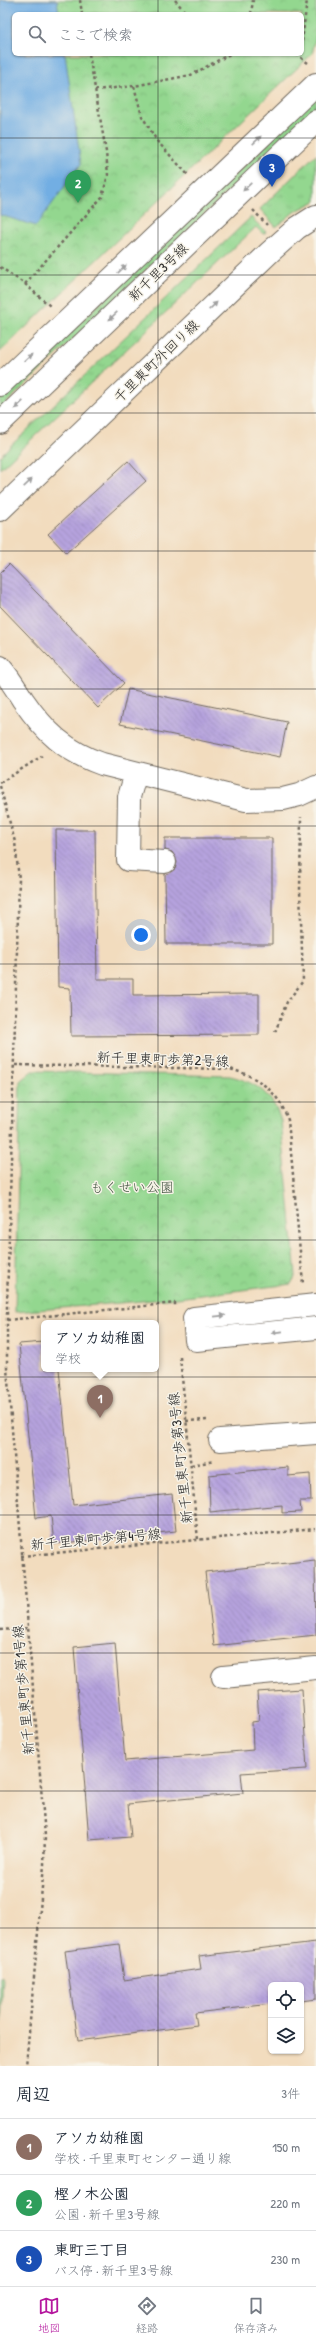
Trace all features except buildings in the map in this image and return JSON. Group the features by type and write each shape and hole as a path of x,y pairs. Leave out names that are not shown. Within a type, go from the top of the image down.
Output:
{"street":[{"name":"新千里3号線","path":"0,385 314,75"},
{"name":"新千里3号線","path":"0,424 316,121"},
{"name":"千里東町外回り線","path":"0,510 270,252 297,228 316,216"},
{"path":"0,667 33,714 62,745 82,757 136,773 246,800 283,799 299,795 316,787"},
{"path":"136,773 129,797 128,860 165,862"},
{"path":"316,1305 194,1318 196,1340 316,1328"},
{"path":"248,1313 250,1335"},
{"path":"220,1440 316,1433"},
{"path":"223,1677 316,1668"}],"path":[{"path":"80,0 82,12"},
{"path":"175,0 185,12"},
{"path":"251,12 253,0"},
{"path":"304,25 307,0"},
{"path":"25,284 102,197 108,175 106,152 89,56"},
{"path":"95,90 134,86 191,75 226,56"},
{"path":"300,56 314,75"},
{"path":"134,86 142,116 157,141 192,179"},
{"path":"253,210 270,228"},
{"path":"0,267 25,284 53,310"},
{"name":"新千里東町歩第1号線","path":"0,786 15,842 18,871 15,1065 7,1320 7,1368 21,1556 45,1836 44,1865 26,2066"},
{"path":"275,1032 287,1002 303,981 300,890 301,810"},
{"name":"新千里東町歩第2号線","path":"15,1065 230,1069 249,1075 266,1085 280,1100 288,1120 302,1286"},
{"path":"7,1320 175,1303 176,1309"},
{"name":"新千里東町歩第3号線","path":"180,1352 198,1540"},
{"path":"186,1421 211,1420"},
{"path":"191,1465 215,1461"},
{"name":"新千里東町歩第4号線","path":"21,1556 316,1529"},
{"path":"0,1630 28,1628"}],"green space":[{"path":"0,0 316,0 316,37 312,54 0,352"},
{"path":"316,97 316,107 0,409 0,399"},
{"path":"316,154 316,201 294,212 276,227 260,209"},
{"path":"251,217 266,232 263,234 256,227 0,469 0,456"},
{"name":"もくせい公園","path":"32,1071 230,1076 248,1082 263,1091 278,1112 281,1121 296,1275 291,1284 177,1298 15,1312 20,1081"},
{"path":"3,1975 0,2055 0,1976"}],"water":[{"path":"0,0 57,0 59,12 12,12 12,56 65,56 81,164 36,226 0,215"}],"place":[{"name":"東町三丁目","path":"272,187"},
{"name":"樫ノ木公園","path":"78,203"},
{"name":"アソカ幼稚園","path":"100,1418"}]}
